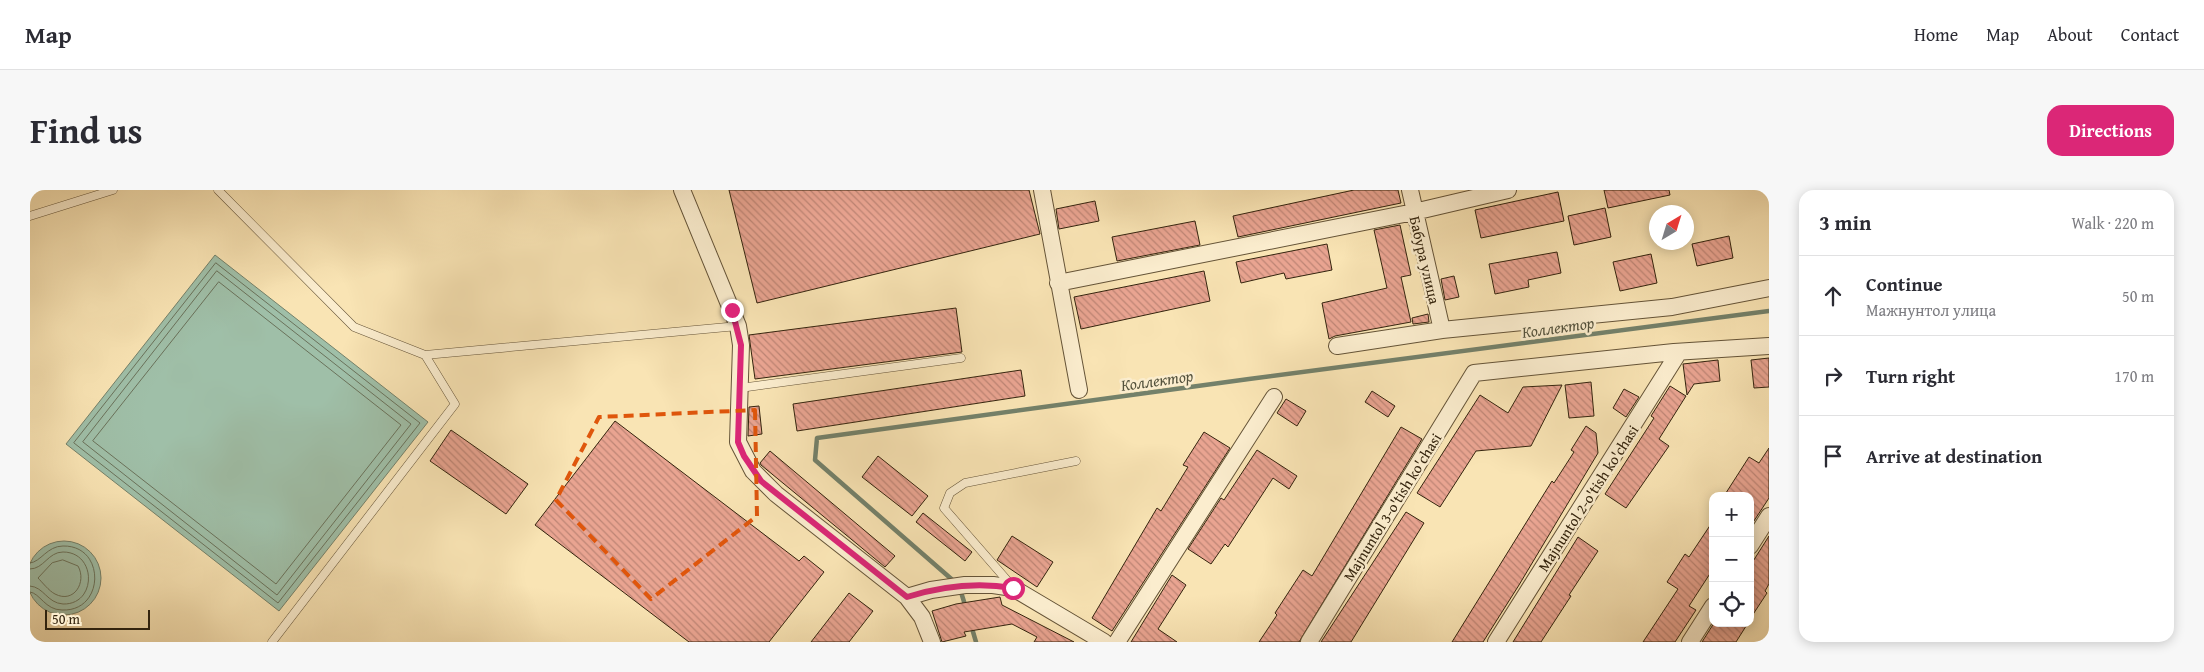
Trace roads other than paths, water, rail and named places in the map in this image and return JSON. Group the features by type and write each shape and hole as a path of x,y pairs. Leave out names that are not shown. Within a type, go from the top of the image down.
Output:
{"street":[{"path":"682,190 738,326 741,345 738,442 753,471 776,494 907,597 922,617 932,642"},
{"path":"1042,190 1079,390"},
{"name":"Бабура улица","path":"1410,190 1442,330"},
{"path":"1058,282 1414,212 1508,190"},
{"path":"1337,346 1442,330 1672,307 1769,288"},
{"path":"1679,352 1769,346"},
{"name":"Majnuntol 3-o'tish ko'chasi","path":"1309,642 1474,373 1679,352"},
{"name":"Majnuntol 2-o'tish ko'chasi","path":"1496,642 1679,352"},
{"path":"1117,642 1274,397"},
{"path":"1754,540 1769,516"},
{"path":"907,597 931,590 959,586 993,584 1013,588 1104,642"},
{"path":"1690,642 1709,612"}],"lane":[{"path":"30,216 113,190"},
{"path":"218,190 354,327 425,355 738,326"},
{"path":"272,642 455,404 425,355"},
{"path":"739,388 961,358"},
{"path":"1013,588 944,508 950,494 965,483 1076,461"}],"water":[{"path":"215,255 428,422 279,611 66,444"},
{"path":"64,541 78,544 90,552 98,564 101,578 98,592 90,604 78,612 64,615 50,612 38,604 30,592 27,578 30,564 38,552 50,544"}],"waterway":[{"name":"Коллектор","path":"956,583 815,460 817,438 1769,311"},
{"name":"Коллектор","path":"960,589 966,608"},
{"name":"Коллектор","path":"971,625 976,642"}]}
